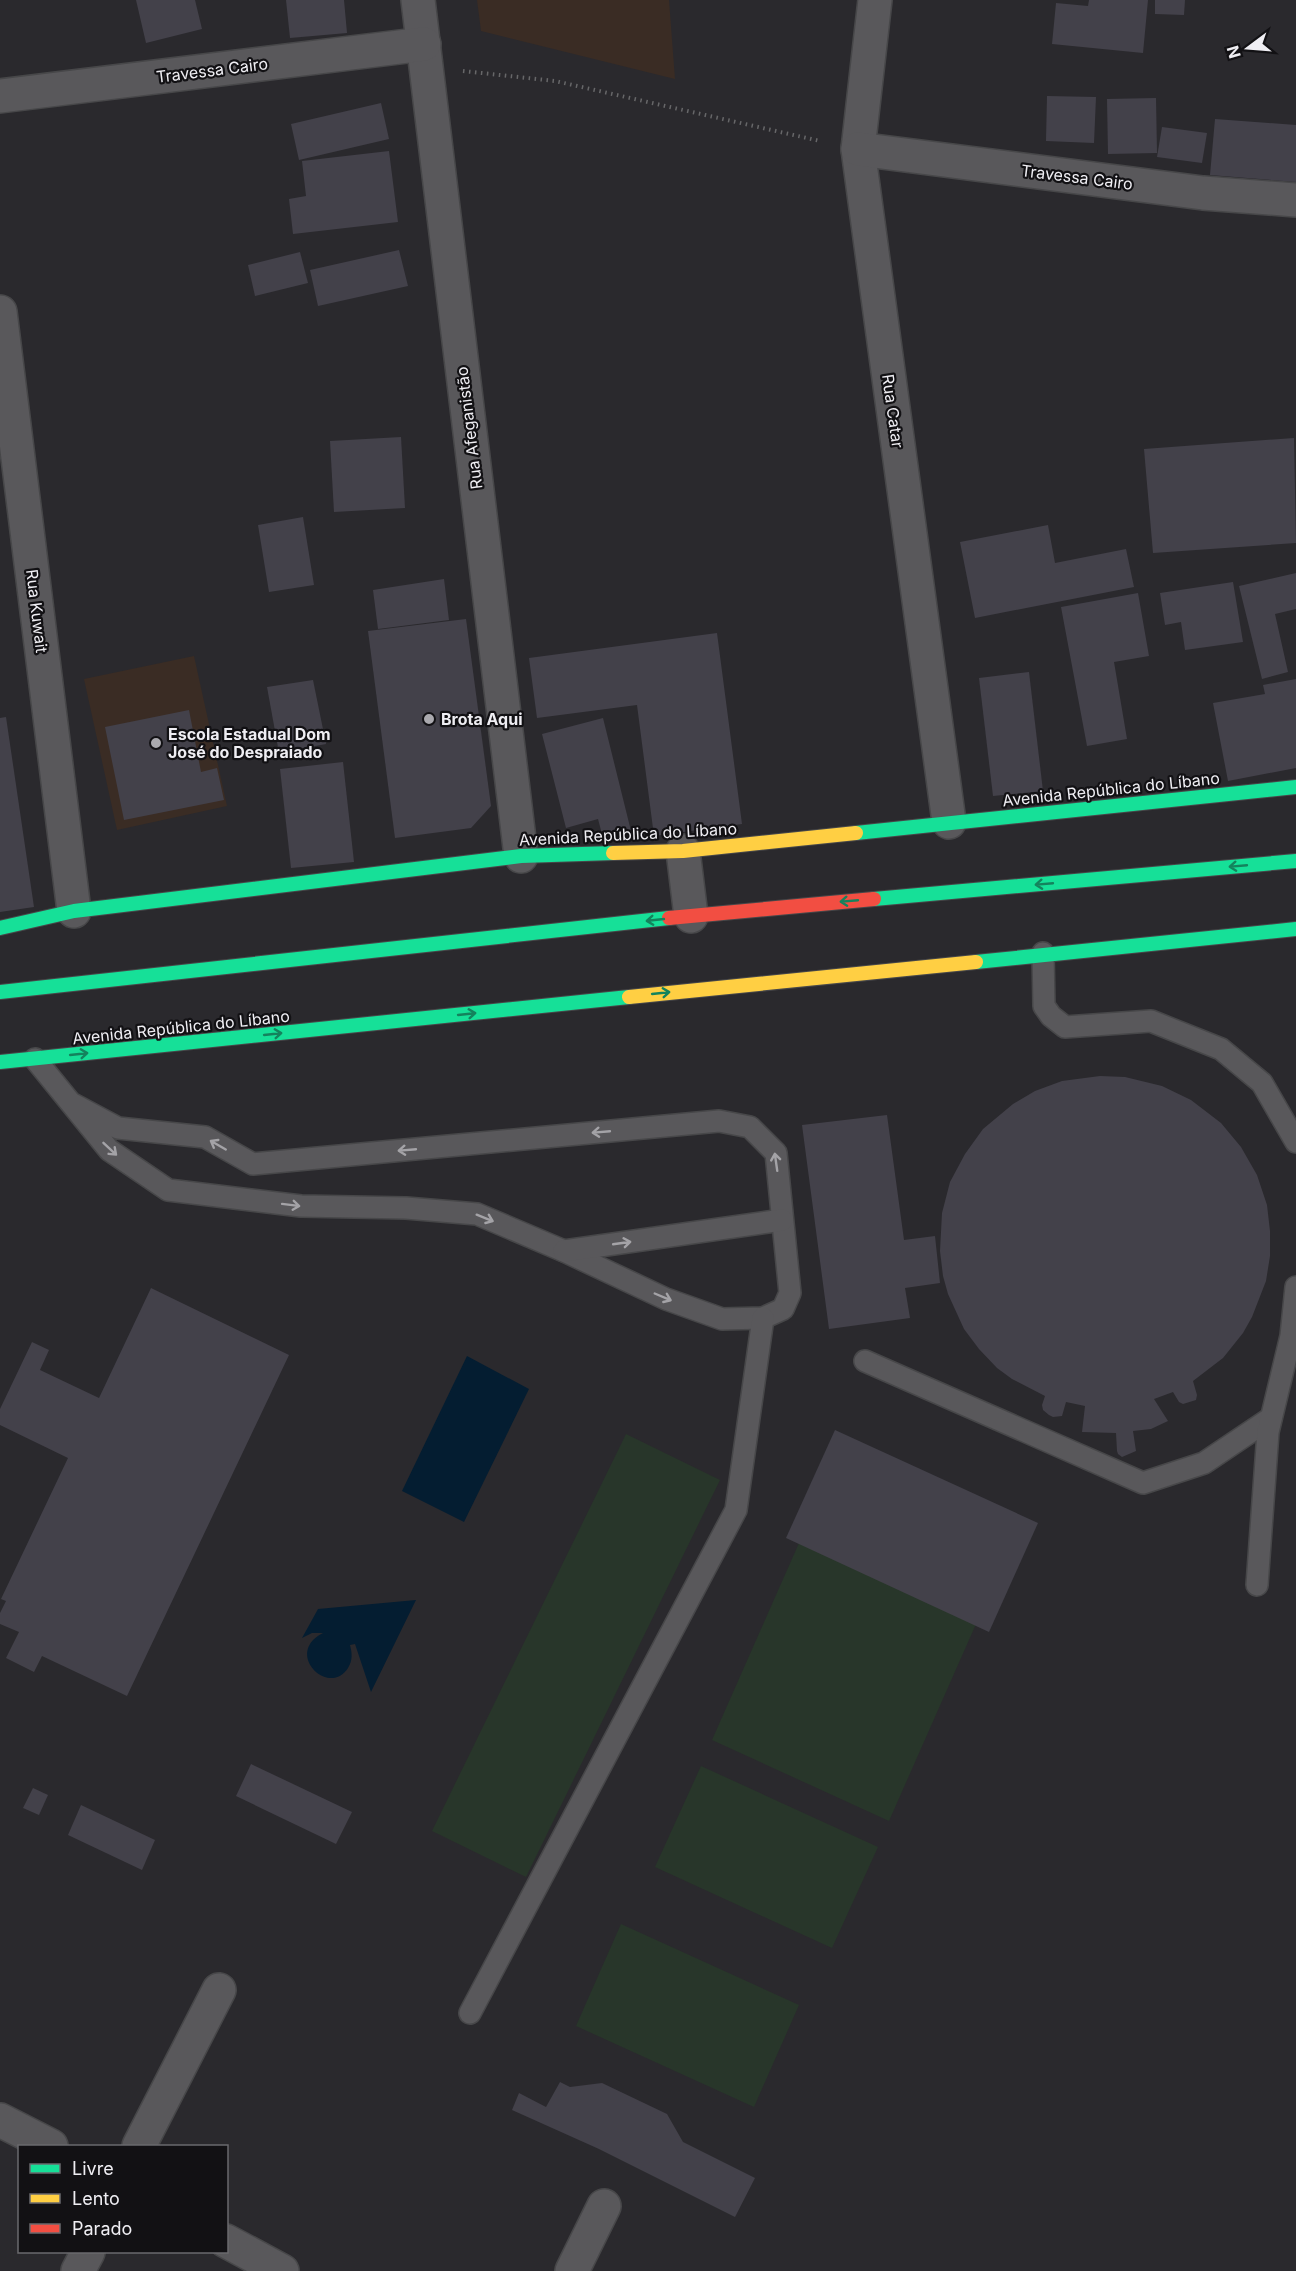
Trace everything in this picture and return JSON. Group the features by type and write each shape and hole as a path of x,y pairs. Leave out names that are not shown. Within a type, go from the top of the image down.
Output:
{"main road":[{"name":"Avenida República do Líbano","path":"0,928 74,911 521,856 683,851 1296,787"},
{"path":"0,993 691,916 1296,861"},
{"name":"Avenida República do Líbano","path":"0,1062 1043,953 1296,929"}],"street":[{"name":"Rua Afeganistão","path":"418,0 521,856"},
{"name":"Rua Catar","path":"875,0 858,149 949,822"},
{"name":"Travessa Cairo","path":"0,96 425,56"},
{"name":"Travessa Cairo","path":"858,149 1203,193 1296,200"},
{"name":"Rua Kuwait","path":"0,312 74,911"},
{"path":"683,851 691,916"},
{"path":"140,2145 219,1990"},
{"path":"0,2120 49,2145"},
{"path":"572,2271 604,2206"},
{"path":"228,2242 282,2271"},
{"path":"78,2271 87,2253"}],"lane":[{"path":"1043,953 1044,1006 1051,1016 1065,1027 1151,1020 1221,1049 1262,1083 1296,1142"},
{"path":"35,1059 109,1150 168,1190 301,1206 406,1208 477,1214 564,1251 666,1299 722,1319 763,1318 783,1309 790,1293 776,1153 750,1127 719,1121 253,1164 205,1137 118,1128 73,1104"},
{"path":"564,1251 782,1220"},
{"path":"1257,1585 1268,1432 1291,1336 1296,1287"},
{"path":"470,2013 736,1510 763,1318"},
{"path":"865,1361 1143,1484 1204,1463 1271,1418"}],"path":[{"path":"425,56 555,81 858,149"}],"shaded area":[{"path":"477,0 669,0 675,79 481,31"},
{"name":"Escola Estadual Dom José do Despraiado","path":"194,656 227,806 117,830 84,679"}],"green space":[{"path":"626,1434 720,1480 526,1877 432,1831"},
{"path":"803,1534 980,1615 889,1821 712,1740"},
{"path":"701,1766 878,1847 832,1948 655,1867"},
{"path":"621,1924 799,2005 754,2107 576,2026"}],"water":[{"path":"467,1356 529,1389 464,1522 402,1491"},
{"path":"416,1600 371,1692 355,1644 350,1645 352,1657 350,1665 340,1676 330,1678 321,1675 308,1661 307,1651 312,1641 323,1633 312,1633 302,1638 318,1609"}],"building":[{"path":"136,0 195,0 202,29 146,43"},
{"path":"286,0 344,0 347,33 290,38"},
{"path":"1089,0 1148,0 1143,53 1052,44 1056,3 1088,6"},
{"path":"1155,0 1185,0 1184,15 1155,14"},
{"path":"1047,96 1096,97 1094,143 1046,141"},
{"path":"1156,98 1157,153 1108,154 1107,99"},
{"path":"381,103 389,139 299,160 291,124"},
{"path":"1215,119 1296,125 1296,182 1210,175"},
{"path":"1162,127 1207,133 1202,163 1157,157"},
{"path":"389,151 398,222 293,234 289,199 306,196 302,161"},
{"path":"399,250 408,286 318,306 310,270"},
{"path":"300,252 308,283 255,296 248,265"},
{"path":"401,437 405,508 334,512 330,441"},
{"path":"1294,438 1296,543 1153,553 1144,449"},
{"path":"303,517 314,585 269,592 258,525"},
{"path":"1048,525 1055,563 1126,549 1134,587 975,618 960,542"},
{"path":"1296,573 1296,609 1275,614 1288,672 1262,679 1239,586"},
{"path":"444,579 449,620 378,629 373,590"},
{"path":"1233,582 1243,642 1185,650 1181,622 1165,625 1160,593"},
{"path":"1138,593 1149,656 1114,662 1127,739 1087,746 1061,607"},
{"name":"Brota Aqui","path":"466,619 491,806 471,828 395,838 368,631"},
{"path":"717,633 742,824 654,836 637,705 537,718 529,658"},
{"path":"1029,672 1043,791 993,796 979,678"},
{"path":"1296,679 1296,768 1228,781 1213,703 1265,694 1263,685"},
{"path":"313,680 326,744 279,753 267,687"},
{"path":"189,710 201,772 217,768 224,800 124,820 105,727"},
{"path":"6,717 34,907 0,912 0,718"},
{"path":"603,718 631,831 603,838 598,819 566,828 542,734"},
{"path":"343,762 354,862 291,868 280,769"},
{"path":"1100,1076 1125,1077 1162,1086 1191,1100 1221,1123 1241,1147 1257,1175 1267,1205 1270,1231 1270,1256 1266,1281 1243,1333 1223,1358 1193,1381 1196,1400 1183,1404 1173,1392 1154,1399 1168,1421 1151,1429 1133,1431 1136,1451 1122,1457 1117,1451 1116,1433 1082,1432 1085,1406 1066,1402 1062,1416 1049,1415 1043,1410 1045,1396 1012,1379 997,1368 979,1349 964,1329 948,1294 940,1251 942,1213 950,1182 965,1154 983,1129 1013,1104 1035,1091 1062,1081"},
{"path":"887,1115 904,1240 935,1236 940,1283 905,1288 910,1318 829,1329 802,1125"},
{"path":"151,1288 289,1355 127,1696 42,1656 34,1672 6,1658 19,1632 0,1624 0,1613 6,1601 1,1599 68,1458 0,1425 0,1409 32,1342 49,1350 40,1370 99,1398"},
{"path":"835,1430 1038,1523 989,1632 786,1538"},
{"path":"251,1764 352,1812 336,1844 236,1796"},
{"path":"33,1788 48,1795 39,1815 23,1808"},
{"path":"81,1805 155,1840 142,1870 68,1835"},
{"path":"560,2082 570,2087 602,2083 667,2114 683,2142 755,2178 735,2217 599,2149 512,2110 519,2093 546,2107"}],"traffic: fast":[{"path":"856,833 1296,787"},
{"path":"0,928 74,911 521,856 613,853"},
{"path":"874,899 1296,861"},
{"path":"0,992 669,918"},
{"path":"976,962 1296,929"},
{"path":"0,1062 629,997"}],"traffic: slow":[{"path":"613,853 683,851 856,833"},
{"path":"629,997 976,962"}],"traffic: jam":[{"path":"669,918 874,899"}],"place":[{"name":"Brota Aqui","path":"429,719"},
{"name":"Escola Estadual Dom José do Despraiado","path":"156,743"}]}
